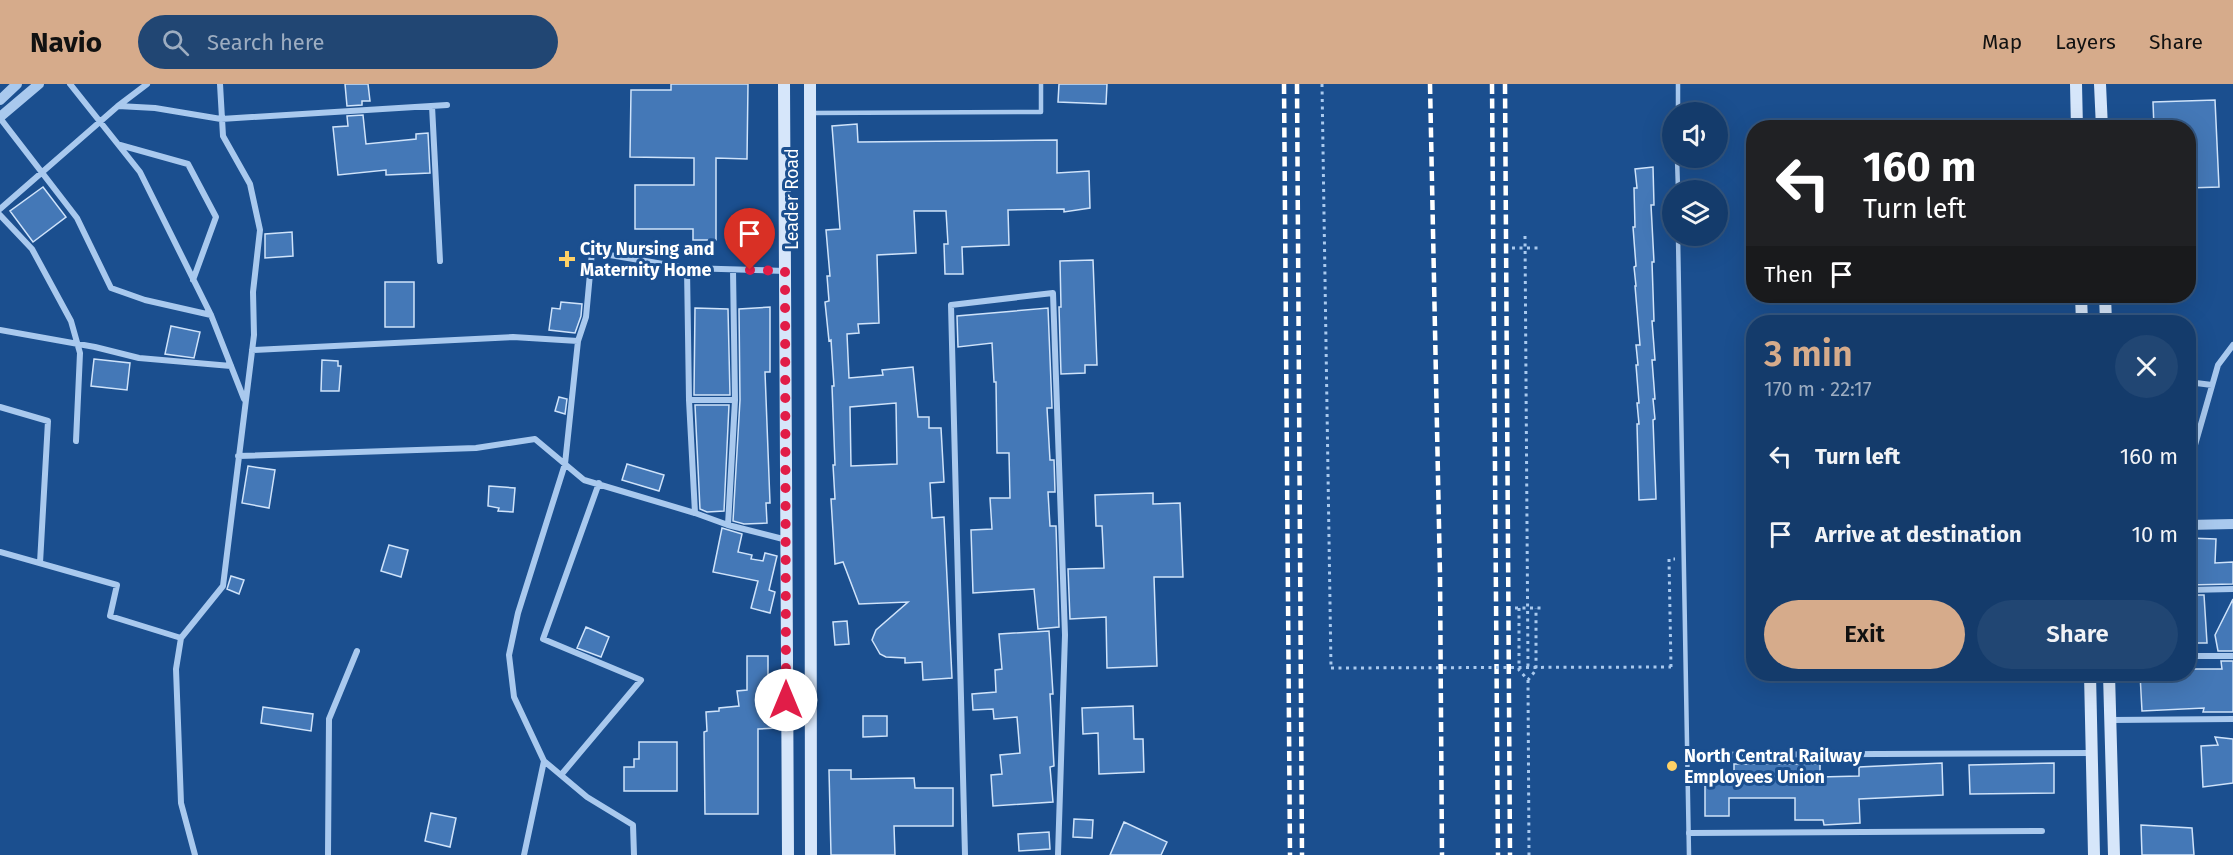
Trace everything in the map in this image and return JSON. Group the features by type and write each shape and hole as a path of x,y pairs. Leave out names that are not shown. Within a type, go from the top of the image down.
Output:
{"main road":[{"name":"Leader Road","path":"784,84 788,540 786,723 789,855"},
{"name":"Leader Road","path":"810,84 811,855"},
{"path":"2076,84 2077,120"},
{"path":"2100,84 2102,120"},
{"path":"2090,681 2094,855"},
{"path":"2109,681 2114,855"}],"street":[{"path":"0,100 17,84"},
{"path":"39,84 0,118 77,218 111,288 145,300 211,315"},
{"path":"70,84 140,172 211,315 245,402"},
{"path":"0,209 100,121 147,84"},
{"path":"195,855 181,803 176,669 182,638 223,586 254,335 253,292 260,230 250,184 223,136 220,84"},
{"path":"118,106 155,108 221,119 447,105"},
{"path":"432,106 440,261"},
{"path":"118,144 188,164 216,217 193,279"},
{"path":"0,215 32,249 71,321 80,353 76,441"},
{"path":"634,855 633,825 587,797 544,761 514,697 510,656 518,613 565,464 578,341 586,317 592,252 687,268 785,271"},
{"path":"687,268 688,400 695,513"},
{"path":"728,525 735,400 733,270"},
{"path":"965,855 951,305 1053,293 1065,635 1058,855"},
{"path":"0,330 77,343 139,358 231,366"},
{"path":"252,350 513,337 578,341"},
{"path":"2196,441 2218,365 2233,345"},
{"path":"2196,383 2212,385"},
{"path":"688,400 735,400"},
{"path":"0,407 48,421 40,563"},
{"path":"238,456 476,448 535,439 584,480 728,525 788,540"},
{"path":"561,775 641,680 543,639 598,483"},
{"path":"2196,525 2233,524"},
{"path":"0,552 117,585 110,616 182,638"},
{"path":"2196,590 2233,589"},
{"path":"328,855 329,719 357,651"},
{"path":"2196,656 2233,656"},
{"path":"2110,720 2233,719"},
{"path":"1687,755 2091,753"},
{"path":"524,855 544,761"},
{"path":"1689,833 2042,831"}],"lane":[{"path":"810,113 1041,112 1041,84"},
{"path":"1678,84 1678,102"},
{"path":"1678,246 1689,855"}],"path":[{"path":"1322,84 1331,669 1671,668 1670,584"},
{"path":"1525,236 1528,668"},
{"path":"1512,248 1538,248"},
{"path":"1528,680 1519,670 1517,608 1538,608 1536,670 1528,680 1529,855"}],"building":[{"path":"345,84 368,84 370,101 362,101 362,105 347,106"},
{"path":"671,84 748,84 747,159 716,158 716,240 693,240 693,229 635,229 635,185 694,185 694,158 630,157 631,90 671,90"},
{"path":"1059,84 1107,84 1106,104 1058,102"},
{"path":"2215,100 2219,187 2196,188 2196,120 2154,120 2153,102"},
{"path":"363,115 366,144 416,139 416,134 428,133 430,173 386,175 386,170 338,175 333,127 348,126 347,116"},
{"path":"857,124 858,142 1057,140 1057,173 1089,171 1090,208 1064,212 1064,209 1008,210 1009,245 962,247 963,274 945,274 944,244 948,244 946,211 914,211 916,253 877,255 879,323 858,324 859,333 847,334 849,378 883,375 882,370 913,367 918,417 929,417 929,428 941,428 944,482 930,483 932,518 944,517 952,678 923,680 922,662 905,663 905,658 886,657 880,654 872,640 876,630 908,602 859,604 843,562 835,564 831,499 835,499 832,386 834,386 831,340 829,341 825,302 829,301 827,276 830,276 826,230 840,229 832,126","holes":["896,403 897,464 851,466 850,407"]},
{"path":"1653,167 1654,205 1651,205 1654,321 1652,321 1655,360 1652,360 1655,399 1653,399 1655,419 1653,420 1656,499 1639,500 1637,403 1639,403 1636,345 1640,345 1634,267 1636,266 1633,227 1635,227 1634,188 1637,188 1635,169"},
{"path":"43,187 66,217 33,242 10,211"},
{"path":"292,232 293,256 265,258 265,234"},
{"path":"1093,260 1097,365 1085,365 1085,373 1061,374 1060,261"},
{"path":"385,282 414,282 414,327 385,327"},
{"path":"561,302 582,304 581,316 575,333 549,330 552,308 560,309"},
{"path":"770,307 770,372 765,372 770,503 766,503 767,523 744,524 733,521 740,400 739,309"},
{"path":"695,308 728,309 730,395 694,395"},
{"path":"1048,308 1052,408 1047,408 1050,460 1054,460 1055,492 1048,492 1050,526 1056,526 1059,627 1038,629 1034,589 973,593 971,530 992,529 990,498 1010,498 1009,453 997,453 996,382 994,382 992,343 958,347 957,316"},
{"path":"171,326 200,332 194,358 165,354"},
{"path":"94,359 130,363 127,390 91,386"},
{"path":"322,360 338,361 338,366 341,366 339,391 321,391"},
{"path":"559,397 567,399 565,414 555,411"},
{"path":"695,405 729,405 724,511 707,512 700,509"},
{"path":"627,464 664,475 659,491 622,480"},
{"path":"248,466 275,470 269,508 242,503"},
{"path":"489,486 515,488 513,512 498,511 499,508 488,506"},
{"path":"1153,493 1153,504 1180,503 1183,577 1154,577 1157,666 1107,668 1106,617 1070,619 1068,569 1104,568 1102,526 1096,526 1095,495"},
{"path":"722,528 742,534 738,552 752,555 751,559 763,561 765,553 777,556 769,590 775,592 770,613 751,608 758,581 713,572"},
{"path":"2196,538 2216,539 2215,563 2233,562 2233,584 2196,585"},
{"path":"389,545 408,550 401,577 381,571"},
{"path":"231,576 244,580 239,594 227,589"},
{"path":"2196,595 2204,595 2207,643 2196,643"},
{"path":"2233,599 2233,651 2218,651 2215,635"},
{"path":"847,621 849,644 835,645 833,622"},
{"path":"586,627 609,637 601,657 577,648"},
{"path":"1049,631 1053,694 1050,694 1054,766 1050,767 1053,802 993,806 991,775 1002,774 1000,755 1020,753 1017,717 994,719 993,709 973,710 972,694 996,692 995,670 1002,669 999,634"},
{"path":"747,656 768,656 768,679 772,704 775,703 777,728 758,729 758,814 705,814 704,732 707,731 706,712 739,706 737,691 747,690"},
{"path":"2221,661 2233,661 2233,712 2203,712 2204,708 2142,711 2140,681 2196,681 2196,669 2222,669"},
{"path":"1133,706 1134,739 1143,739 1144,772 1099,774 1098,733 1083,734 1082,708"},
{"path":"263,707 313,714 311,731 261,723"},
{"path":"863,716 887,716 887,736 863,737"},
{"path":"2215,737 2233,739 2233,783 2203,787 2201,746 2218,745"},
{"path":"639,742 677,742 677,791 624,791 624,767 634,767 634,759 639,759"},
{"path":"1942,763 1943,795 1859,799 1860,823 1824,825 1823,820 1795,820 1795,798 1729,798 1729,816 1705,816 1705,772 1734,772 1734,764 1820,764 1820,777 1859,776 1859,767"},
{"path":"2054,763 2054,793 1970,794 1969,765"},
{"path":"829,770 851,770 851,779 914,778 915,788 953,788 953,826 894,826 895,855 831,855"},
{"path":"431,813 456,818 450,847 425,841"},
{"path":"1074,819 1093,820 1092,838 1073,837"},
{"path":"1124,822 1167,842 1161,855 1110,855"},
{"path":"2141,825 2192,828 2194,855 2142,855"},
{"path":"1049,832 1050,849 1019,851 1018,834"}],"railway":[{"path":"1284,84 1290,855"},
{"path":"1297,84 1302,855"},
{"path":"1430,84 1440,575 1442,855"},
{"path":"1492,84 1498,855"},
{"path":"1505,84 1510,855"}],"place":[{"name":"City Nursing and Maternity Home","path":"567,259"},
{"name":"North Central Railway Employees Union","path":"1672,766"}],"route":[{"path":"750,270 785,271 788,540 786,700"}]}
